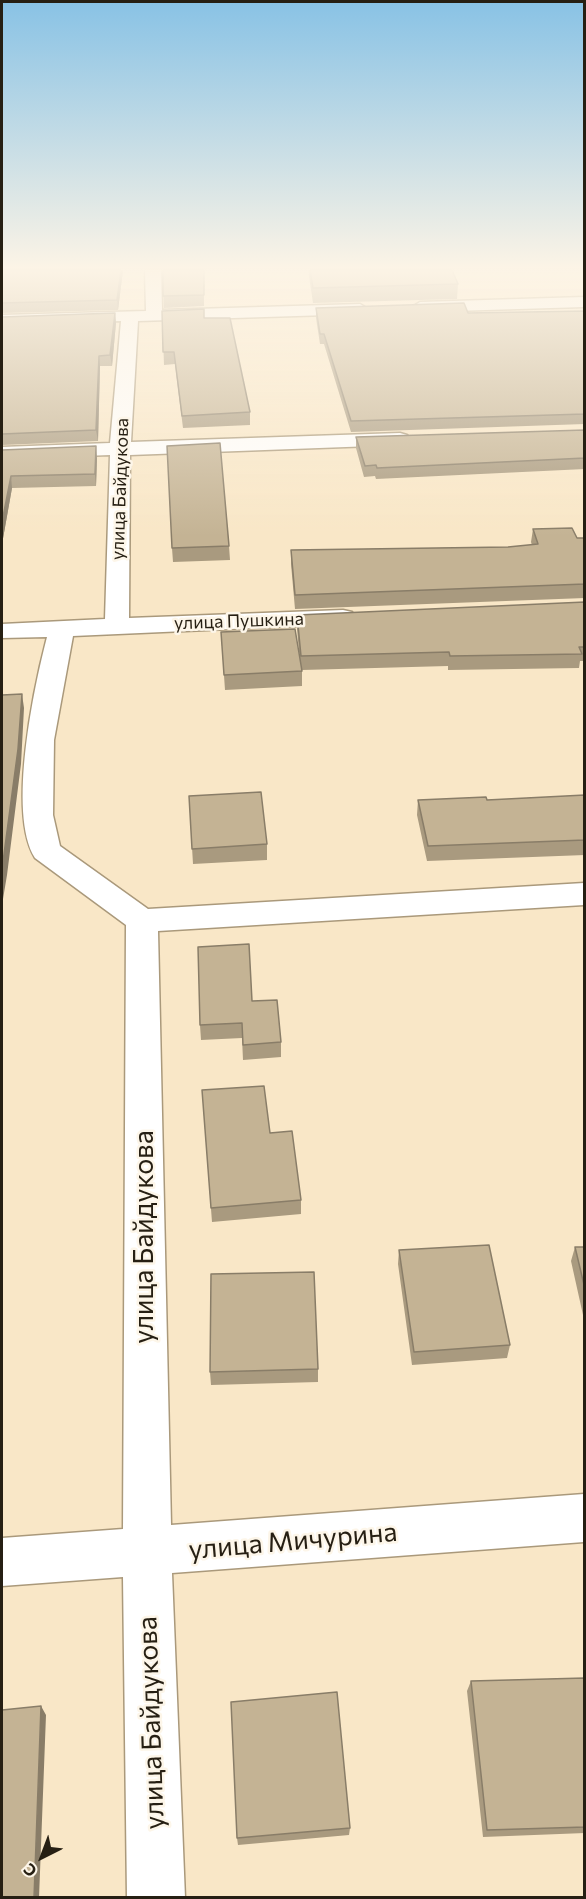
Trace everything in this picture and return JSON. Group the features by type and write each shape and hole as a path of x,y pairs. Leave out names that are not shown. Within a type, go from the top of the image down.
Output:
{"street":[{"name":"улица Байдукова","path":"117,626 120,449 127,359"},
{"path":"2,453 418,438"},
{"name":"улица Пушкина","path":"2,631 369,616"},
{"path":"62,628 53,664 40,740 38,816 46,851 142,921 585,894"},
{"name":"улица Байдукова","path":"142,921 147,1553 156,1898"},
{"name":"улица Мичурина","path":"2,1562 147,1553 585,1518"}],"building":[{"path":"2,359 99,359 96,430 2,434"},
{"path":"175,359 239,359 250,412 182,416"},
{"path":"332,359 585,359 585,414 351,421"},
{"path":"585,430 585,458 377,468 376,465 365,466 356,437"},
{"path":"220,443 229,546 172,548 167,446"},
{"path":"96,446 95,474 11,476 2,522 2,450"},
{"path":"572,528 577,538 585,538 585,584 295,595 291,550 508,547 538,544 533,529"},
{"path":"585,602 585,647 579,647 582,654 450,656 449,652 301,656 297,615"},
{"path":"295,629 302,671 224,675 221,632"},
{"path":"22,694 18,749 2,869 2,695"},
{"path":"261,792 267,844 192,849 189,796"},
{"path":"585,795 585,840 428,846 418,800 486,797 487,800"},
{"path":"249,944 252,1001 277,1000 281,1042 243,1045 242,1023 200,1025 198,947"},
{"path":"264,1086 270,1133 292,1131 301,1200 211,1208 202,1090"},
{"path":"489,1245 510,1345 414,1352 399,1250"},
{"path":"575,1247 585,1247 585,1289"},
{"path":"314,1272 318,1369 210,1372 211,1274"},
{"path":"585,1678 585,1827 487,1830 471,1681"},
{"path":"337,1692 350,1828 237,1838 231,1702"},
{"path":"41,1706 34,1898 2,1898 2,1710"}]}
